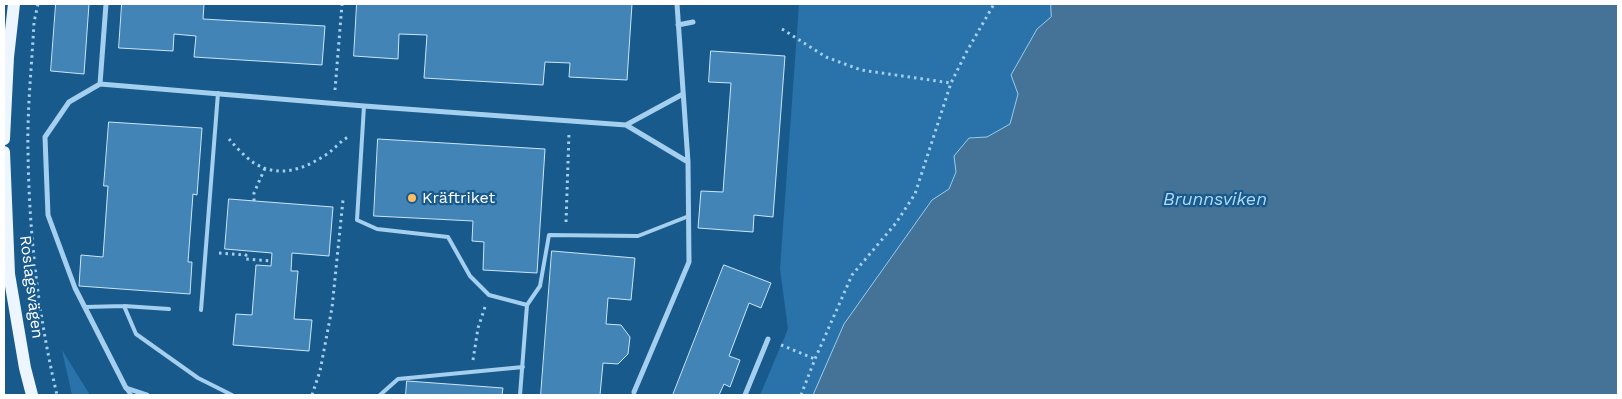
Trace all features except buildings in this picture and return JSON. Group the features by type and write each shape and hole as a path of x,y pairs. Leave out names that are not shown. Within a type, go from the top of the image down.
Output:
{"main road":[{"path":"4,139 8,57 14,4"},
{"name":"Roslagsvägen","path":"4,152 9,274 32,395"}],"street":[{"path":"100,84 106,4"},
{"path":"634,392 689,262 688,162 677,4"},
{"path":"678,25 693,22"},
{"path":"147,395 126,388 75,288 48,215 44,137 69,102 100,84 626,125 688,162"},
{"path":"626,125 683,94"},
{"path":"745,395 768,339"}],"lane":[{"path":"201,310 218,93"},
{"path":"364,106 357,220 377,229 448,236 470,276 489,295 526,304"},
{"path":"520,395 526,304 540,286 550,235 638,236 689,216"},
{"path":"124,306 136,334 198,378 232,395"},
{"path":"85,307 170,308"},
{"path":"380,395 398,379 523,367"},
{"path":"126,388 131,395"}],"path":[{"path":"334,103 342,4"},
{"path":"801,395 852,275 896,223 915,194 951,82 966,51 994,4"},
{"path":"782,29 826,57 861,70 951,82"},
{"path":"348,146 352,104"},
{"path":"566,235 569,121"},
{"path":"216,125 254,163 271,170 292,171 309,165 326,155 340,142 349,137"},
{"path":"254,201 254,193 265,168"},
{"path":"312,395 320,371 332,308 344,192"},
{"path":"206,252 246,255 246,259 272,261"},
{"path":"470,372 478,328 489,295"},
{"path":"768,339 815,359"}],"shaded area":[{"path":"799,4 1051,4 1051,17 1037,29 1011,75 1018,94 1010,124 987,137 969,138 949,189 932,200 844,324 813,395 760,395 788,329 780,269"},
{"path":"62,350 90,395 72,395"}],"water":[{"name":"Brunnsviken","path":"1051,4 1618,4 1618,395 813,395 844,324 932,200 949,189 956,172 954,156 969,138 987,137 1010,124 1018,94 1011,75 1037,29 1051,17"}],"place":[{"name":"Kräftriket","path":"412,198"}]}
